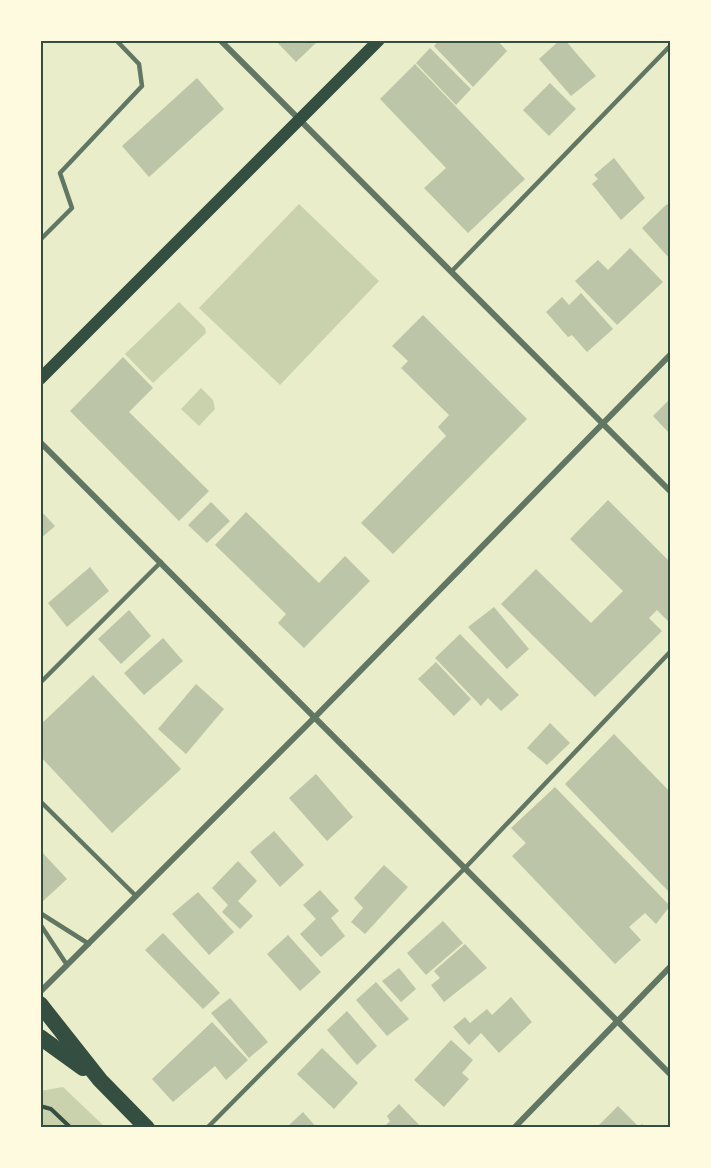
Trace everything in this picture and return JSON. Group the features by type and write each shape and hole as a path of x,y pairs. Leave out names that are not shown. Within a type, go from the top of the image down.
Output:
{"highway":[{"path":"40,1004 100,1080 147,1128"},
{"path":"40,1037 100,1080"}],"main road":[{"path":"40,380 379,40"}],"street":[{"path":"220,40 670,491"},
{"path":"40,992 315,717 670,355"},
{"path":"40,442 670,1074"},
{"path":"514,1128 670,966"}],"lane":[{"path":"40,240 72,208 60,173 142,86 139,64 116,40"},
{"path":"452,272 670,46"},
{"path":"40,684 161,562"},
{"path":"207,1128 465,868 670,652"},
{"path":"40,801 136,896"},
{"path":"40,913 89,944"},
{"path":"40,924 67,965"}],"path":[{"path":"40,1106 51,1109 71,1128"}],"green space":[{"path":"299,204 379,281 280,385 199,308"},
{"path":"179,302 205,328 206,333 153,383 125,354"},
{"path":"201,388 213,400 215,409 199,426 181,409"},
{"path":"63,1087 105,1127 41,1127 40,1091"}],"building":[{"path":"275,40 319,40 296,62"},
{"path":"439,40 451,40 454,43 456,40 497,40 507,51 473,87 434,46"},
{"path":"560,40 565,40 596,76 571,96 539,59"},
{"path":"430,48 471,89 456,105 416,63"},
{"path":"415,64 525,179 468,233 424,188 446,168 380,99"},
{"path":"197,78 224,109 149,177 122,146"},
{"path":"550,83 576,109 549,136 523,110"},
{"path":"614,158 645,198 621,220 592,184 598,179 594,175"},
{"path":"667,204 670,208 670,259 642,228"},
{"path":"630,248 663,282 617,325 575,281 598,260 608,270"},
{"path":"581,293 613,329 587,352 572,335 568,337 546,312 562,297 569,305"},
{"path":"423,315 527,419 393,554 361,523 446,436 438,427 449,415 401,368 408,361 392,346"},
{"path":"123,357 153,388 129,412 209,491 179,521 70,411"},
{"path":"670,399 670,434 653,416"},
{"path":"608,500 670,562 670,623 657,610 649,618 662,631 595,697 501,604 536,569 591,623 623,591 570,539"},
{"path":"211,502 230,521 207,543 188,525"},
{"path":"40,510 55,526 40,539"},
{"path":"246,512 319,583 345,556 370,581 304,648 278,623 286,614 215,545"},
{"path":"90,567 109,591 67,627 48,603"},
{"path":"494,607 529,649 507,669 468,627"},
{"path":"129,610 151,636 121,664 98,639"},
{"path":"460,634 519,695 501,711 488,698 481,706 435,658"},
{"path":"163,638 183,661 144,695 124,673"},
{"path":"436,662 471,699 454,716 418,679"},
{"path":"93,675 181,769 112,833 40,756 40,725"},
{"path":"196,684 224,709 186,754 158,729"},
{"path":"550,723 570,743 547,765 527,748"},
{"path":"614,734 670,792 670,893 565,784"},
{"path":"316,774 353,817 327,841 289,798"},
{"path":"555,787 670,906 656,924 645,913 629,927 641,940 615,964 512,856 526,843 511,828"},
{"path":"274,831 304,865 280,887 250,852"},
{"path":"40,850 67,879 42,902 40,900"},
{"path":"238,861 257,881 238,901 253,916 240,929 222,912 228,905 212,888"},
{"path":"384,865 408,887 365,934 351,922 363,908 354,898"},
{"path":"320,890 339,911 331,918 345,936 321,957 300,934 316,919 303,905"},
{"path":"198,892 234,932 209,955 172,914"},
{"path":"443,921 463,943 426,975 407,953"},
{"path":"163,933 220,993 203,1009 145,950"},
{"path":"288,935 321,972 300,991 267,954"},
{"path":"465,944 487,968 444,1002 431,985 440,978 434,971"},
{"path":"399,968 416,989 401,1002 382,981"},
{"path":"376,982 409,1019 387,1036 356,1000"},
{"path":"511,997 532,1022 499,1053 481,1033 469,1045 453,1027 465,1017 470,1023 487,1009 492,1015"},
{"path":"230,998 268,1042 249,1058 211,1013"},
{"path":"347,1011 377,1046 357,1065 327,1030"},
{"path":"212,1022 248,1060 226,1080 215,1066 173,1102 152,1079"},
{"path":"451,1040 473,1060 462,1073 469,1079 444,1107 414,1080"},
{"path":"322,1048 358,1083 334,1109 297,1074"},
{"path":"399,1104 422,1128 383,1128 390,1121 387,1116"},
{"path":"618,1106 639,1127 642,1124 645,1128 596,1128"},
{"path":"303,1112 317,1128 286,1128"}]}
